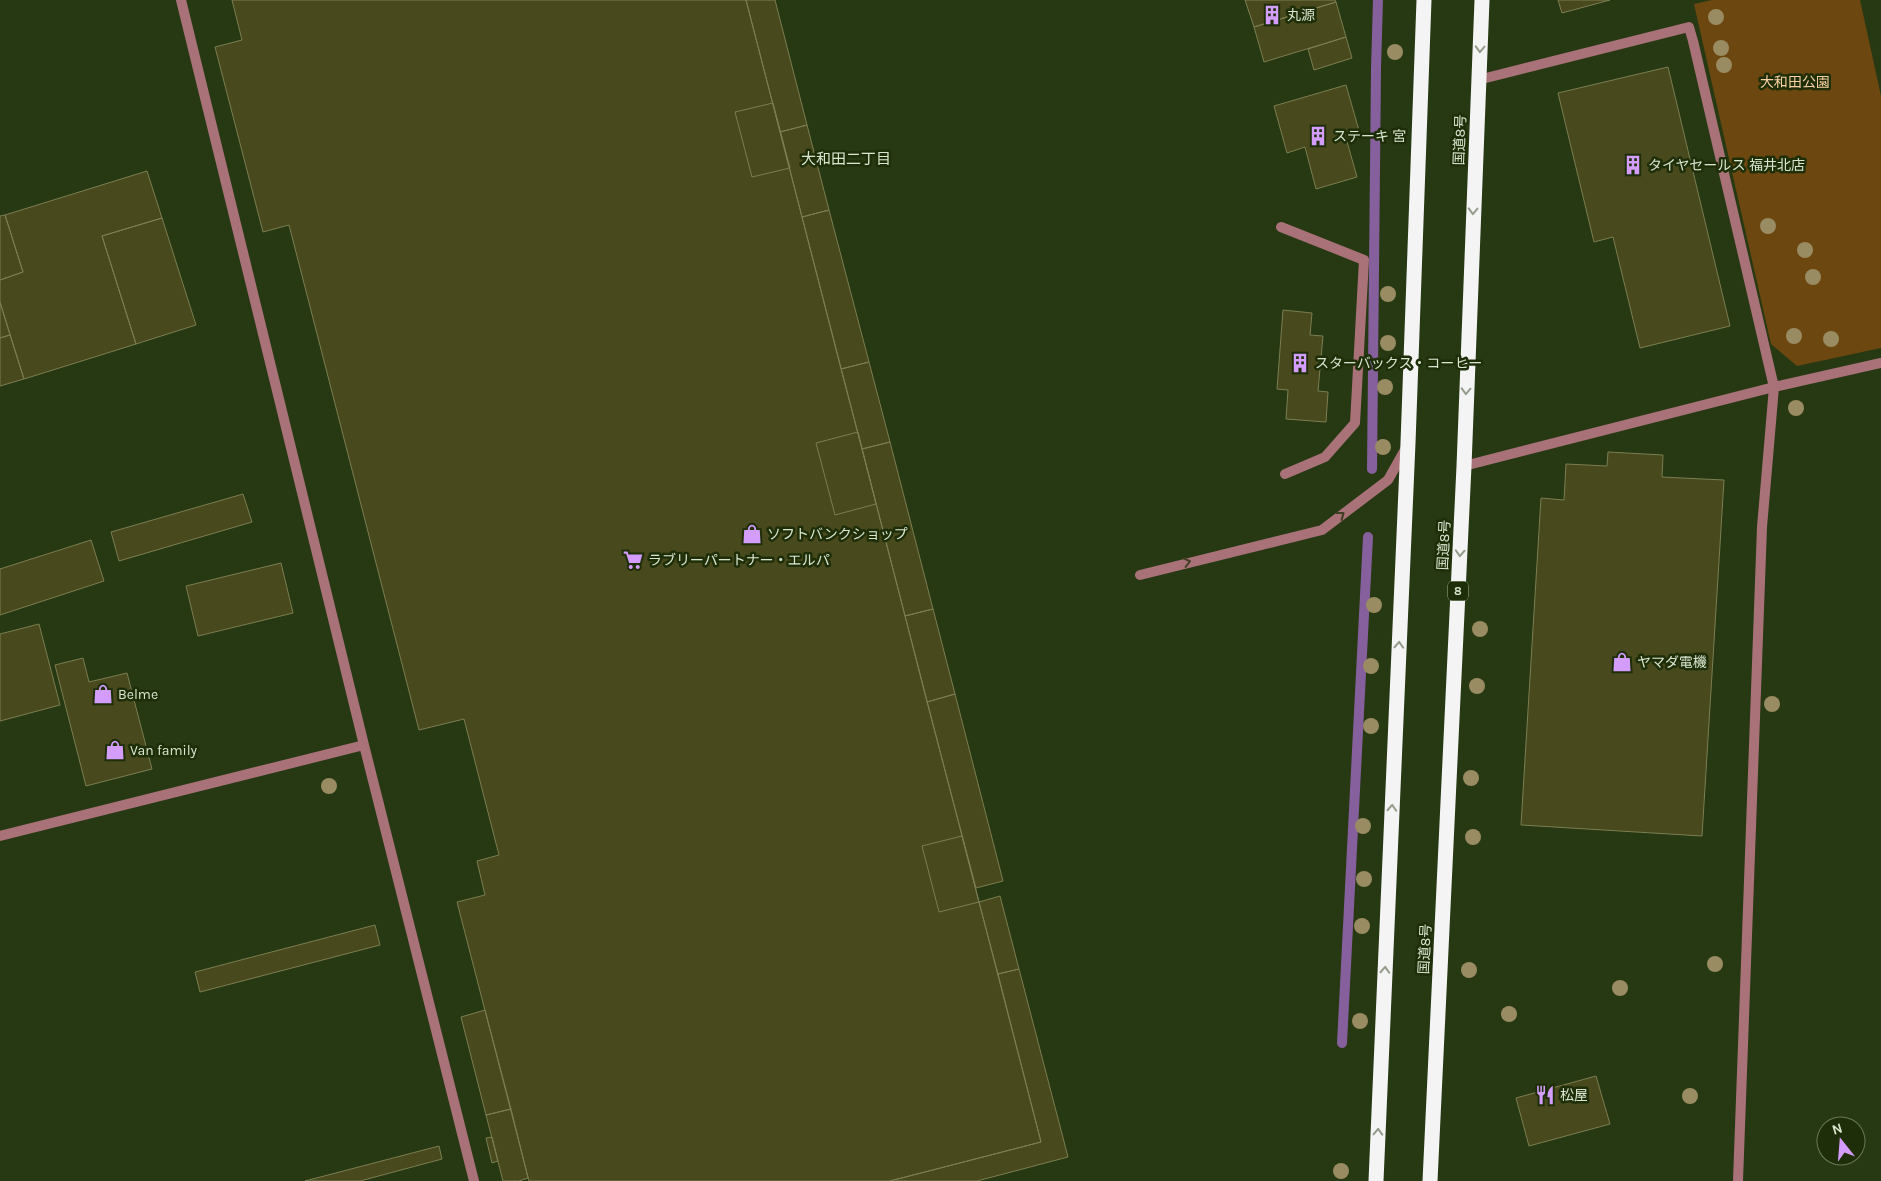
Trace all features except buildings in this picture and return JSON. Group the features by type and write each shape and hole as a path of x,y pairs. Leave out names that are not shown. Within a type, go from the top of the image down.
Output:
{"highway":[{"path":"1376,1181 1408,444 1424,0"},
{"name":"国道8号","path":"1430,1181 1464,466 1482,0"}],"street":[{"path":"181,0 364,745 474,1181"},
{"path":"1478,80 1690,27 1774,387 1762,528 1738,1181"},
{"path":"1280,228 1364,260 1355,423 1325,457 1285,474"},
{"path":"1464,466 1774,387 1881,362"},
{"path":"1140,574 1322,530 1388,480 1408,444"},
{"path":"0,836 364,745"}],"green space":[{"name":"大和田公園","path":"1712,0 1860,0 1881,96 1881,348 1797,366 1771,344 1694,4"}],"waterway":[{"path":"1372,469 1378,0"},
{"path":"1342,1043 1368,537"}],"place":[{"name":"丸源","path":"1272,15"},
{"name":"ステーキ 宮","path":"1318,136"},
{"name":"タイヤセールス 福井北店","path":"1633,165"},
{"name":"スターバックス・コーヒー","path":"1300,363"},
{"name":"ソフトバンクショップ","path":"752,534"},
{"name":"ラブリーパートナー・エルパ","path":"633,560"},
{"name":"ヤマダ電機","path":"1622,662"},
{"name":"Belme","path":"103,694"},
{"name":"Van family","path":"115,750"},
{"name":"松屋","path":"1545,1095"}],"district":[{"name":"大和田二丁目","path":"846,159"}]}
